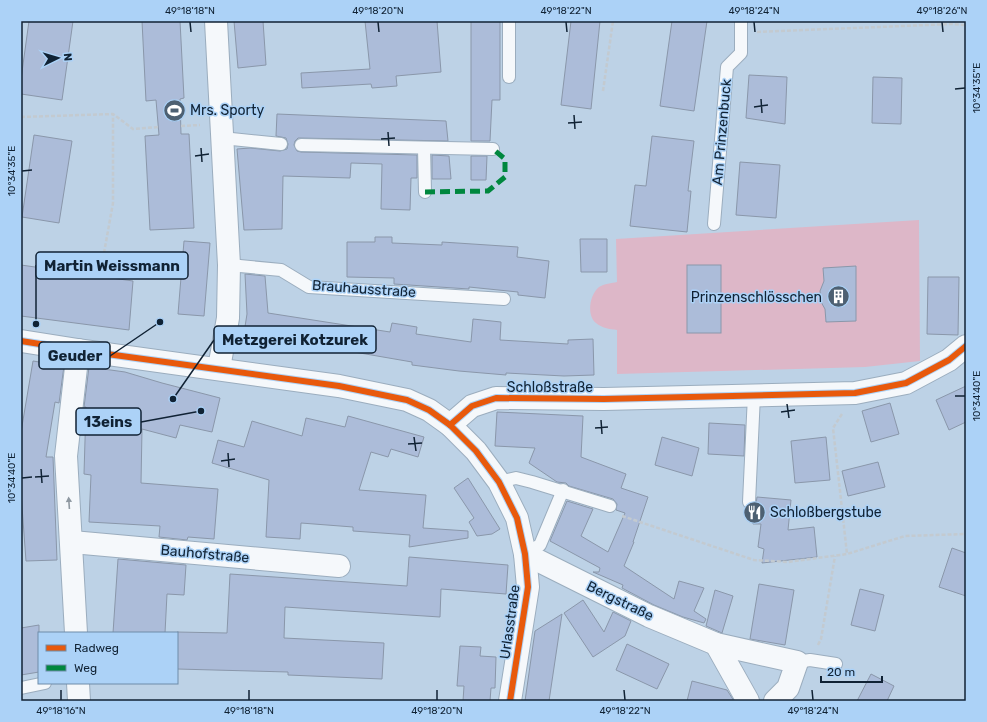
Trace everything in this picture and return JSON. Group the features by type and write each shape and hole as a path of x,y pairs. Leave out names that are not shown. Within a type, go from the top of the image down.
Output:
{"street":[{"path":"216,21 229,265 228,318 219,368"},
{"path":"21,341 339,386 406,400 429,410 450,425"},
{"name":"Schloßstraße","path":"450,425 472,406 496,398 604,399 855,393 906,384 949,360 966,346"},
{"path":"76,632 66,456 78,350"},
{"name":"Urlasstraße","path":"450,425 476,451 499,482 517,518 525,554 528,587 510,701"},
{"name":"Bauhofstraße","path":"72,542 339,566"},
{"name":"Bergstraße","path":"525,554 649,616 716,644 804,661"},
{"path":"716,644 748,701"},
{"path":"775,701 788,688 804,661"},
{"path":"78,684 79,701"}],"lane":[{"path":"509,21 509,77"},
{"name":"Am Prinzenbuck","path":"714,224 727,67 741,53 742,27"},
{"path":"222,138 281,144"},
{"path":"301,145 493,149"},
{"path":"424,148 424,192"},
{"name":"Brauhausstraße","path":"229,265 281,270 309,287 504,298"},
{"path":"749,502 754,395"},
{"path":"499,482 516,478 563,490 610,506"},
{"path":"525,554 540,545 563,490"},
{"path":"804,661 836,664"},
{"path":"21,688 40,684"}],"path":[{"path":"604,91 613,21"},
{"path":"742,27 966,25"},
{"path":"21,117 113,114 133,128 159,127"},
{"path":"104,253 113,203 113,114"},
{"path":"847,554 833,428 855,393"},
{"path":"610,506 614,513 754,560 788,562 847,554 905,536 966,534"},
{"path":"804,661 821,639 835,556"}],"shaded area":[{"path":"919,220 920,361 865,367 617,374 617,330 598,325 591,315 591,299 596,290 603,285 617,282 616,239"}],"building":[{"path":"29,21 73,21 62,100 21,94 21,79"},
{"path":"142,21 180,21 184,98 180,99 181,134 189,134 194,228 150,230 145,136 159,135 156,100 146,101"},
{"path":"234,21 263,21 266,65 238,68"},
{"path":"365,21 437,21 441,72 396,76 397,86 372,88 371,84 302,88 301,73 370,69"},
{"path":"471,21 500,21 500,100 492,100 490,141 471,141"},
{"path":"571,21 600,21 591,109 561,105"},
{"path":"672,21 707,21 694,111 660,106"},
{"path":"749,75 787,77 785,124 746,118"},
{"path":"873,77 902,78 901,124 872,123"},
{"path":"277,114 446,121 448,141 298,138 294,145 297,151 301,152 417,155 417,178 411,178 410,210 381,209 382,164 351,163 350,178 283,176 282,229 244,230 237,149 250,148 280,151 287,149 288,144 286,138 276,136"},
{"path":"34,135 72,141 59,223 22,217"},
{"path":"652,136 694,141 688,191 691,191 687,232 630,226 635,185 646,186"},
{"path":"432,155 449,156 451,179 432,179"},
{"path":"471,156 487,156 486,180 471,180"},
{"path":"740,162 780,165 776,218 736,215"},
{"path":"375,237 392,237 392,243 442,245 442,242 518,247 517,257 549,261 545,298 518,295 518,292 469,287 469,289 394,284 394,278 347,277 347,242 375,242"},
{"path":"580,239 607,239 607,272 581,272"},
{"path":"184,241 210,243 204,316 178,314"},
{"path":"21,265 133,281 129,330 21,316"},
{"path":"687,265 721,265 721,333 687,333"},
{"name":"Prinzenschlösschen","path":"856,266 856,321 826,322 825,309 821,302 820,291 824,281 823,268"},
{"path":"245,274 265,276 268,313 390,332 392,323 417,327 416,334 471,342 473,319 501,322 500,340 568,344 568,340 593,339 594,375 564,376 506,373 506,375 459,371 412,365 412,362 244,333 247,314"},
{"path":"928,277 959,277 958,335 927,334"},
{"path":"33,361 64,366 59,403 55,402 46,457 53,457 57,560 26,561 21,493 21,432"},
{"path":"89,367 125,372 220,398 212,432 180,425 176,438 142,429 141,483 218,489 214,539 188,537 187,540 159,537 160,526 89,522 91,475 84,474 86,407 84,407"},
{"path":"966,386 966,422 949,430 936,400"},
{"path":"890,403 899,434 871,442 862,411"},
{"path":"497,412 583,416 581,457 626,474 621,488 648,497 634,542 624,566 674,599 679,581 704,588 694,611 706,619 704,623 683,617 654,605 622,588 623,585 593,572 599,572 600,568 550,541 567,501 593,509 581,536 608,552 625,513 616,510 617,504 613,499 569,486 566,483 557,482 529,463 535,448 495,446"},
{"path":"348,416 424,437 418,457 391,449 388,457 371,452 359,490 426,495 423,528 468,531 468,538 409,547 410,535 353,531 353,527 301,523 300,539 266,537 269,480 212,463 218,440 244,447 252,421 302,436 306,418 345,427"},
{"path":"709,423 745,425 744,456 708,454"},
{"path":"662,437 699,448 692,476 655,465"},
{"path":"826,437 830,480 795,483 791,441"},
{"path":"878,462 885,487 848,496 842,471"},
{"path":"468,478 500,529 492,534 477,536 469,522 474,518 454,488"},
{"path":"757,497 791,500 788,530 814,527 817,557 762,563 764,549 758,547 761,524 753,524"},
{"path":"952,548 966,553 966,596 939,587"},
{"path":"409,557 508,565 506,594 441,589 440,617 285,607 284,638 384,643 382,679 288,675 288,672 178,669 178,632 227,633 230,574 407,586"},
{"path":"118,559 186,565 184,595 167,594 165,632 113,632"},
{"path":"759,584 794,590 785,645 750,639"},
{"path":"860,589 884,595 875,631 851,625"},
{"path":"715,590 733,596 722,633 706,626"},
{"path":"583,600 604,632 613,612 631,621 625,636 593,657 564,613"},
{"path":"562,614 549,701 525,701 535,631"},
{"path":"39,625 38,672 21,675 21,628"},
{"path":"627,644 669,664 657,689 616,670"},
{"path":"460,646 481,647 480,656 496,657 495,688 491,688 490,701 463,701 464,686 457,686"},
{"path":"871,674 894,686 887,701 857,701"},
{"path":"692,681 727,690 734,701 687,701"}],"marked path":[{"path":"425,192 488,191 505,177 505,159 493,149"}],"cycle path":[{"path":"21,341 339,386 407,400 429,410 450,425 476,451 499,482 517,518 525,554 528,587 510,701"},
{"path":"450,425 472,406 496,398 604,399 855,393 906,383 949,360 966,346"}],"place":[{"name":"Mrs. Sporty","path":"175,110"},
{"name":"Prinzenschlösschen","path":"838,297"},
{"name":"Geuder","path":"160,322"},
{"name":"Martin Weissmann","path":"36,324"},
{"name":"Metzgerei Kotzurek","path":"173,399"},
{"name":"13eins","path":"201,411"},
{"name":"Schloßbergstube","path":"755,512"}]}
